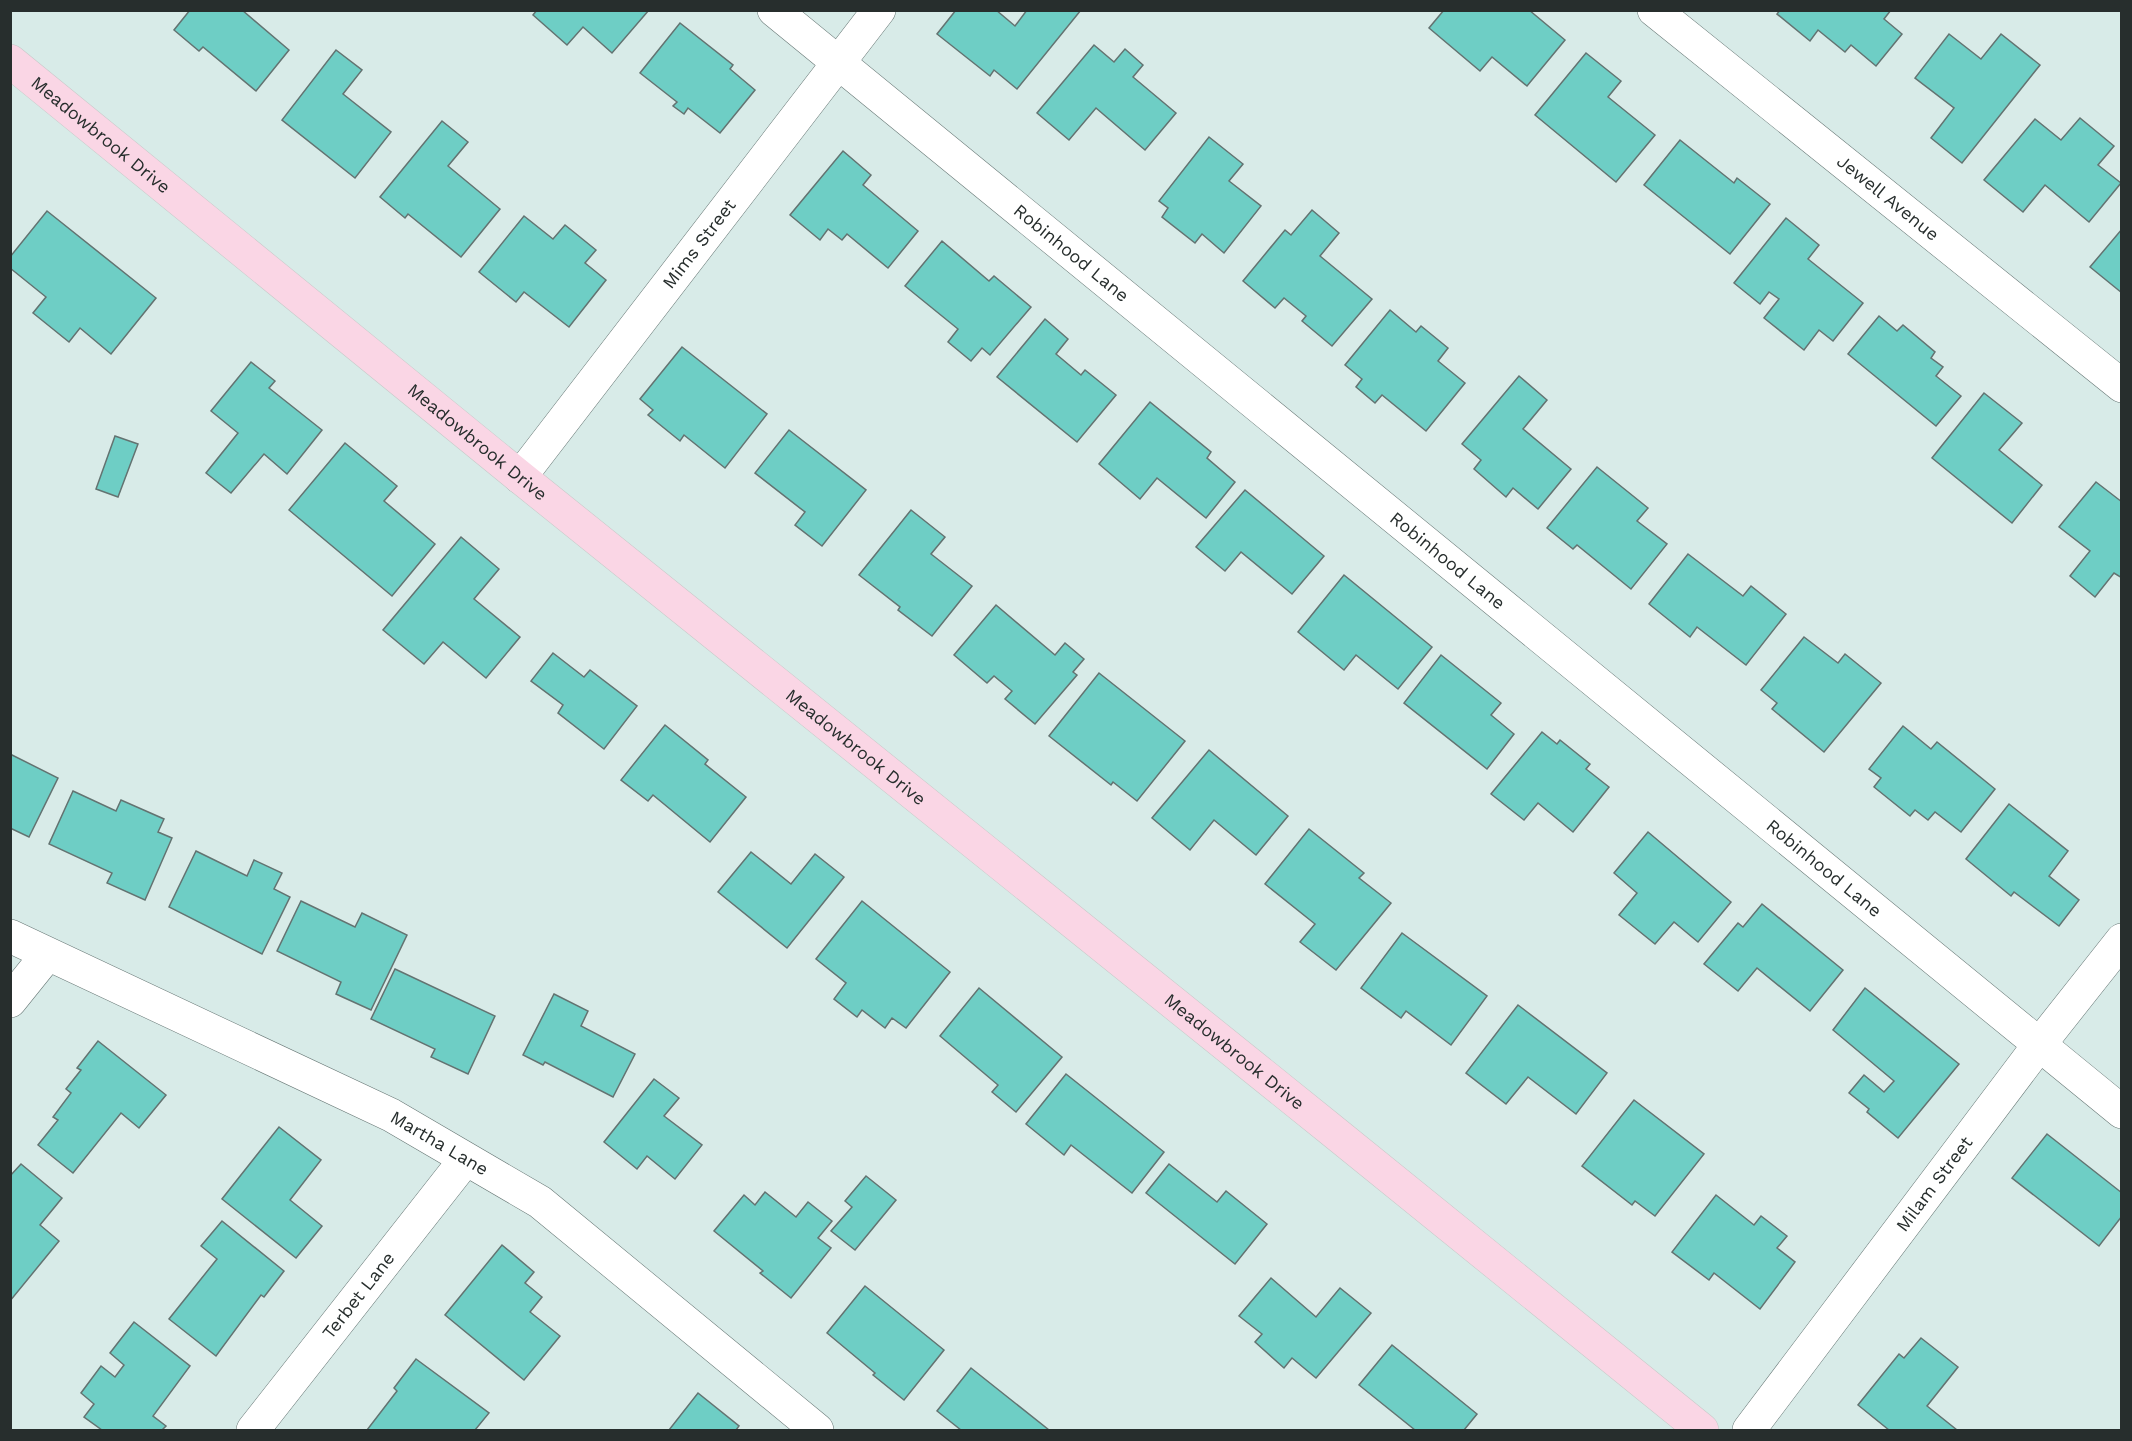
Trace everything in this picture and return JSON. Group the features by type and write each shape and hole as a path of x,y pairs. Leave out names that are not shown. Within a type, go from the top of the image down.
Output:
{"main road":[{"name":"Meadowbrook Drive","path":"10,61 520,477 1702,1431"}],"street":[{"name":"Robinhood Lane","path":"774,10 2121,1112"},
{"name":"Mims Street","path":"520,477 879,10"},
{"name":"Jewell Avenue","path":"1654,10 2121,386"},
{"name":"Martha Lane","path":"10,936 391,1115 540,1203 817,1431"},
{"name":"Milam Street","path":"1749,1431 2039,1045 2121,940"},
{"path":"10,1001 47,955"},
{"name":"Terbet Lane","path":"253,1431 465,1160"}],"building":[{"path":"190,10 242,10 289,50 256,91 203,47 199,51 174,30"},
{"path":"537,10 649,10 612,53 583,27 567,45 533,15"},
{"path":"956,10 996,10 1015,26 1027,10 1081,10 1017,89 994,70 990,76 937,34"},
{"path":"1444,10 1529,10 1565,40 1527,86 1492,57 1480,71 1429,28"},
{"path":"1780,10 1891,10 1884,19 1902,34 1876,66 1851,45 1845,52 1818,30 1810,41 1777,14"},
{"path":"680,23 733,65 730,69 755,90 720,133 688,108 684,114 673,106 677,102 640,73"},
{"path":"1949,34 1981,59 2001,34 2040,65 1962,163 1931,138 1954,108 1915,78"},
{"path":"1094,45 1114,62 1125,49 1143,65 1133,77 1176,113 1145,150 1096,108 1069,140 1037,113"},
{"path":"336,50 362,70 343,94 391,132 355,178 282,120"},
{"path":"1586,53 1621,81 1608,97 1655,135 1616,182 1535,115"},
{"path":"2080,118 2114,146 2098,165 2121,183 2089,222 2045,185 2023,212 1984,180 2035,119 2061,140"},
{"path":"442,121 468,142 448,166 500,209 461,257 408,214 405,218 380,197"},
{"path":"1209,137 1243,164 1229,181 1261,206 1224,253 1202,234 1195,243 1162,217 1168,208 1159,201"},
{"path":"1680,140 1734,183 1737,178 1770,204 1730,254 1644,185"},
{"path":"843,151 871,175 863,185 918,231 888,268 847,234 842,240 828,229 820,240 790,215"},
{"path":"1312,210 1339,233 1320,256 1372,299 1332,346 1302,321 1306,316 1284,298 1275,308 1243,281 1285,230 1291,235"},
{"path":"47,211 156,298 111,354 80,328 69,342 33,313 46,297 10,268 10,257"},
{"path":"524,216 553,239 565,225 596,250 585,263 606,280 569,327 524,292 516,302 479,272"},
{"path":"1786,218 1819,245 1808,259 1863,303 1833,341 1819,330 1804,350 1764,318 1779,299 1769,292 1760,304 1734,283"},
{"path":"2122,229 2122,293 2090,267"},
{"path":"942,241 989,281 994,276 1031,307 990,355 982,348 971,361 948,342 958,329 905,286"},
{"path":"1390,310 1416,332 1421,326 1448,348 1438,361 1465,383 1426,431 1382,395 1375,403 1356,387 1362,379 1345,365"},
{"path":"1879,316 1897,331 1903,325 1935,352 1931,358 1943,367 1936,376 1961,396 1936,426 1848,354"},
{"path":"1045,319 1068,339 1056,354 1081,375 1085,370 1116,395 1077,442 997,377"},
{"path":"682,347 767,414 725,468 684,435 680,441 648,415 653,410 640,399"},
{"path":"251,362 275,381 269,388 322,430 287,474 264,454 231,493 206,473 238,433 211,411"},
{"path":"1519,376 1547,400 1523,429 1571,469 1538,509 1513,488 1506,497 1474,469 1481,460 1462,444"},
{"path":"1984,393 2022,423 1999,450 2042,485 2012,523 1932,458"},
{"path":"1150,402 1211,452 1207,458 1235,482 1206,518 1157,478 1140,499 1099,464"},
{"path":"789,430 866,490 822,546 795,525 805,512 755,473"},
{"path":"115,436 138,444 118,497 96,489"},
{"path":"345,443 397,486 384,501 435,544 392,596 289,510"},
{"path":"1597,467 1648,508 1637,521 1667,544 1631,589 1577,545 1573,549 1547,528"},
{"path":"2096,482 2122,502 2122,578 2114,573 2095,597 2070,576 2090,551 2059,527"},
{"path":"1245,490 1324,556 1292,594 1241,552 1225,571 1196,547"},
{"path":"911,510 945,537 931,554 972,586 932,636 898,610 900,607 859,575"},
{"path":"461,537 499,569 474,599 520,637 486,678 443,642 424,664 383,630"},
{"path":"1688,554 1743,596 1751,586 1786,614 1746,665 1697,627 1690,637 1649,604"},
{"path":"1344,575 1432,647 1398,689 1356,655 1344,670 1298,632"},
{"path":"996,605 1055,655 1065,643 1084,659 1073,672 1077,675 1035,724 1005,699 1012,691 994,676 987,683 954,655"},
{"path":"1804,637 1838,663 1845,654 1881,683 1824,752 1772,709 1777,703 1761,690"},
{"path":"553,653 584,677 590,670 637,706 604,749 558,713 563,705 531,681"},
{"path":"1441,655 1501,703 1491,715 1514,734 1487,769 1404,703"},
{"path":"1099,673 1185,741 1137,801 1113,782 1111,785 1049,736"},
{"path":"665,725 708,760 705,764 746,797 710,842 653,795 648,801 621,780"},
{"path":"1903,726 1931,749 1937,742 1995,789 1961,832 1935,812 1928,820 1915,810 1910,816 1874,787 1881,778 1869,769"},
{"path":"1542,732 1557,744 1560,740 1590,764 1586,769 1609,787 1573,832 1538,803 1524,820 1491,794"},
{"path":"1209,750 1288,816 1256,855 1214,820 1190,850 1152,818"},
{"path":"10,754 58,778 29,837 10,828"},
{"path":"73,791 116,811 121,800 164,819 158,832 172,838 145,900 107,883 112,873 49,844"},
{"path":"2009,804 2068,851 2049,876 2079,900 2059,926 2014,892 2011,896 1966,859"},
{"path":"1309,829 1364,873 1359,878 1391,903 1336,970 1300,942 1315,924 1265,884"},
{"path":"1648,832 1731,902 1698,942 1674,922 1655,944 1619,915 1637,893 1614,873"},
{"path":"196,851 247,876 254,860 282,873 274,889 290,897 262,954 169,907"},
{"path":"751,852 791,884 815,854 844,877 787,948 718,892"},
{"path":"301,901 355,927 362,913 407,935 371,1010 336,994 341,982 277,951"},
{"path":"862,901 950,972 906,1028 892,1018 885,1028 862,1010 857,1017 834,999 846,983 816,959"},
{"path":"1762,904 1843,970 1810,1011 1757,968 1738,991 1704,964 1738,923 1743,927"},
{"path":"1402,933 1487,996 1451,1045 1406,1011 1401,1018 1361,988"},
{"path":"395,969 495,1016 468,1074 431,1057 435,1049 371,1019"},
{"path":"979,988 1062,1057 1016,1112 992,1092 998,1085 940,1036"},
{"path":"1865,988 1959,1064 1898,1138 1867,1112 1869,1109 1849,1093 1864,1075 1884,1092 1894,1081 1833,1030"},
{"path":"554,994 588,1011 581,1026 635,1054 613,1097 545,1062 543,1065 523,1055"},
{"path":"1518,1005 1607,1073 1576,1114 1528,1077 1506,1104 1466,1073"},
{"path":"98,1041 166,1095 139,1128 121,1113 73,1173 38,1145 58,1120 53,1117 71,1093 66,1089 81,1070 77,1068"},
{"path":"1066,1074 1164,1152 1132,1193 1071,1145 1064,1155 1026,1124"},
{"path":"654,1079 679,1098 664,1116 702,1145 675,1179 647,1156 637,1169 604,1142"},
{"path":"1634,1100 1704,1154 1655,1216 1635,1201 1632,1205 1582,1166"},
{"path":"279,1127 321,1160 290,1200 322,1226 296,1258 222,1199"},
{"path":"2047,1134 2122,1193 2122,1216 2099,1246 2012,1178"},
{"path":"21,1164 62,1198 40,1225 59,1241 10,1301 10,1176"},
{"path":"1169,1164 1217,1202 1226,1191 1267,1224 1235,1264 1146,1193"},
{"path":"866,1176 896,1200 855,1250 831,1231 852,1207 845,1201"},
{"path":"765,1192 796,1217 808,1202 832,1221 818,1238 831,1248 791,1298 760,1273 763,1271 714,1231 744,1195 755,1205"},
{"path":"1716,1195 1754,1225 1761,1216 1787,1236 1777,1248 1795,1262 1760,1309 1714,1273 1709,1280 1672,1252"},
{"path":"222,1221 284,1271 264,1297 261,1295 216,1356 169,1319 217,1259 201,1246"},
{"path":"502,1245 534,1272 525,1283 542,1297 530,1312 560,1336 524,1380 445,1315"},
{"path":"1271,1278 1316,1317 1340,1288 1371,1313 1316,1378 1292,1358 1284,1368 1255,1342 1262,1334 1239,1316"},
{"path":"865,1286 944,1350 904,1400 827,1333"},
{"path":"134,1322 190,1366 153,1416 166,1426 162,1430 102,1430 84,1417 94,1404 81,1393 101,1366 115,1377 124,1365 110,1353"},
{"path":"1921,1338 1958,1367 1927,1406 1957,1430 1889,1430 1858,1405 1899,1354 1904,1358"},
{"path":"1392,1345 1477,1414 1464,1430 1415,1430 1359,1385"},
{"path":"416,1359 489,1413 475,1430 367,1430 397,1391 394,1388"},
{"path":"971,1368 1049,1430 961,1430 937,1411"},
{"path":"698,1393 739,1426 736,1430 669,1430"}]}
